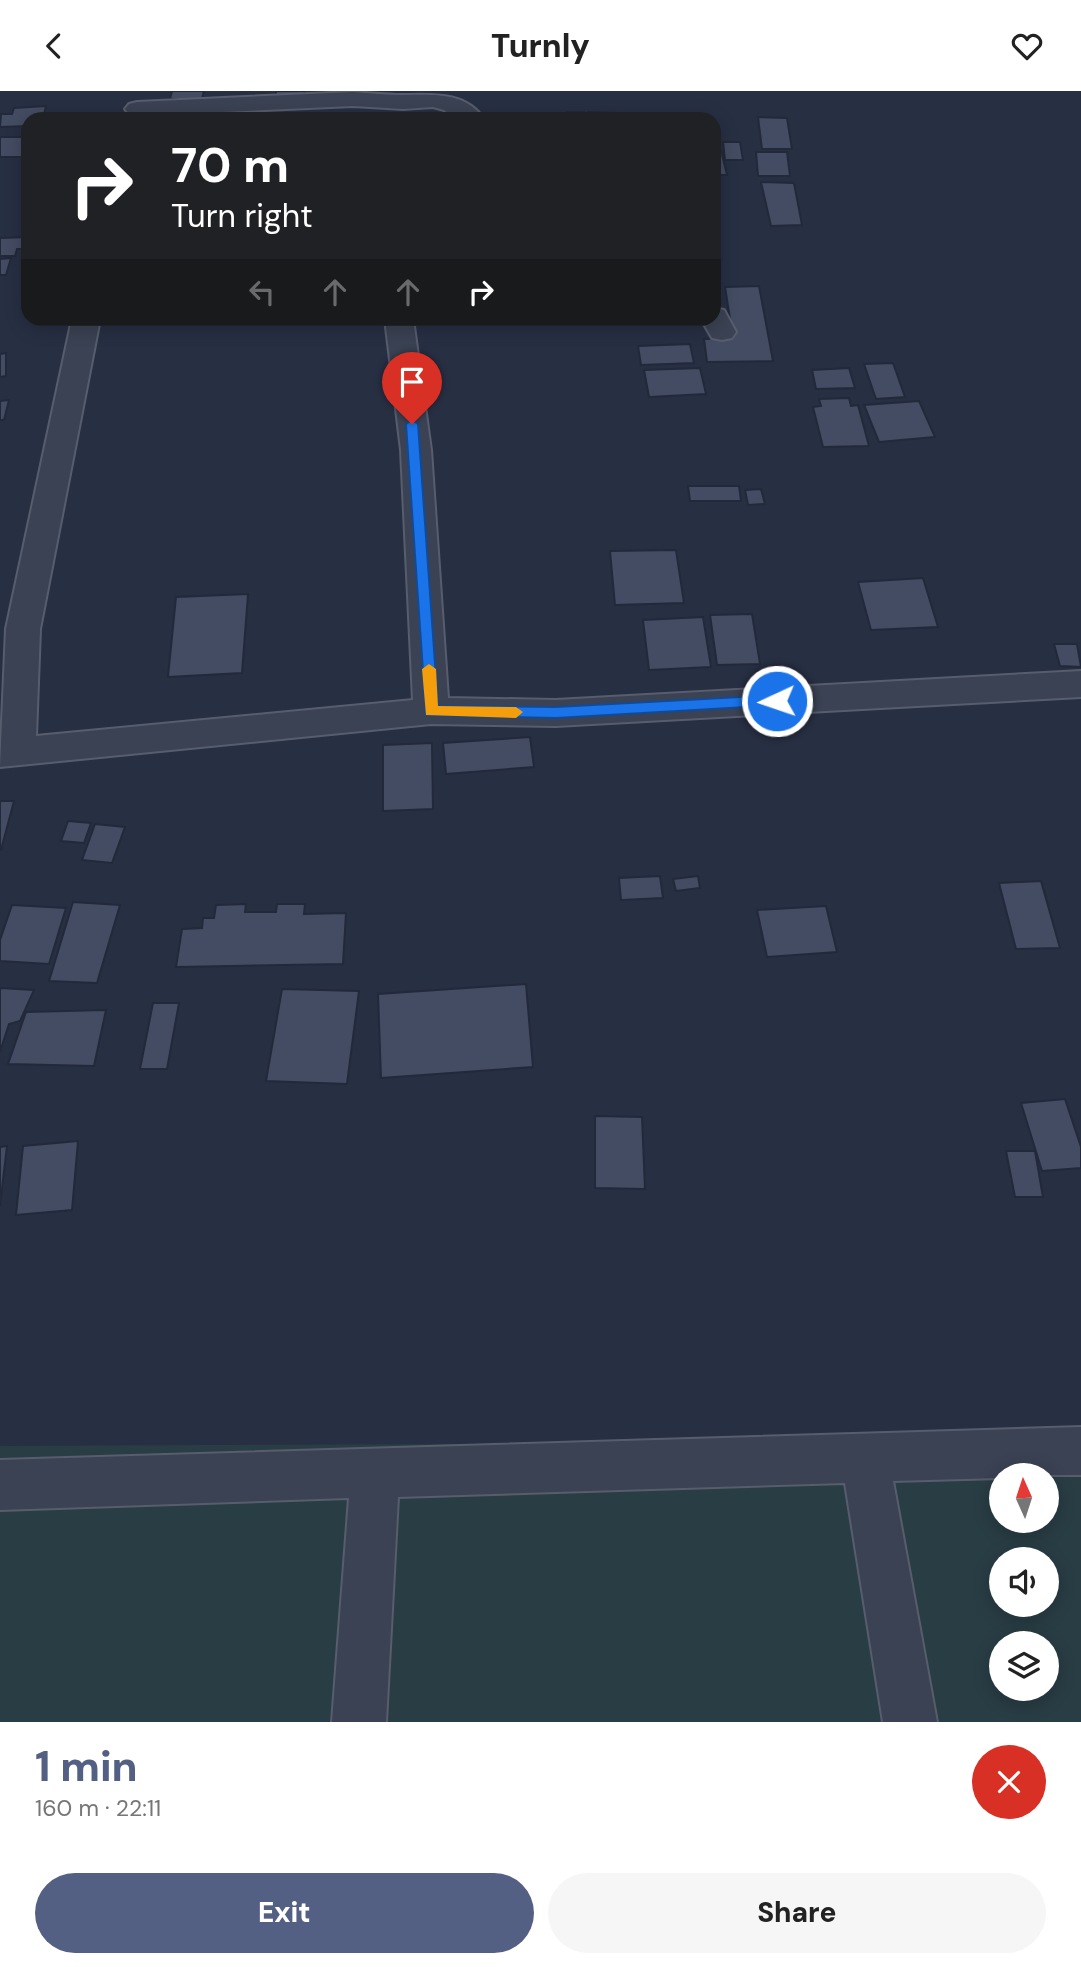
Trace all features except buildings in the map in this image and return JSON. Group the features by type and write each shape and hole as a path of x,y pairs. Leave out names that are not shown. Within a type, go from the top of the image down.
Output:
{"street":[{"path":"138,106 353,99 403,102 434,100 452,105 462,112"},
{"path":"85,326 23,629 8,753 431,711 556,713 1081,684"},
{"path":"400,326 415,450 431,711"},
{"path":"0,1485 1081,1451"},
{"path":"865,1458 910,1722"},
{"path":"359,1722 374,1473"}],"shaded area":[{"path":"1081,1441 1081,1722 0,1722 0,1446"}],"slow traffic":[{"path":"429,669 431,711 516,712"}],"route":[{"path":"412,424 431,711 556,713 777,701"}]}
